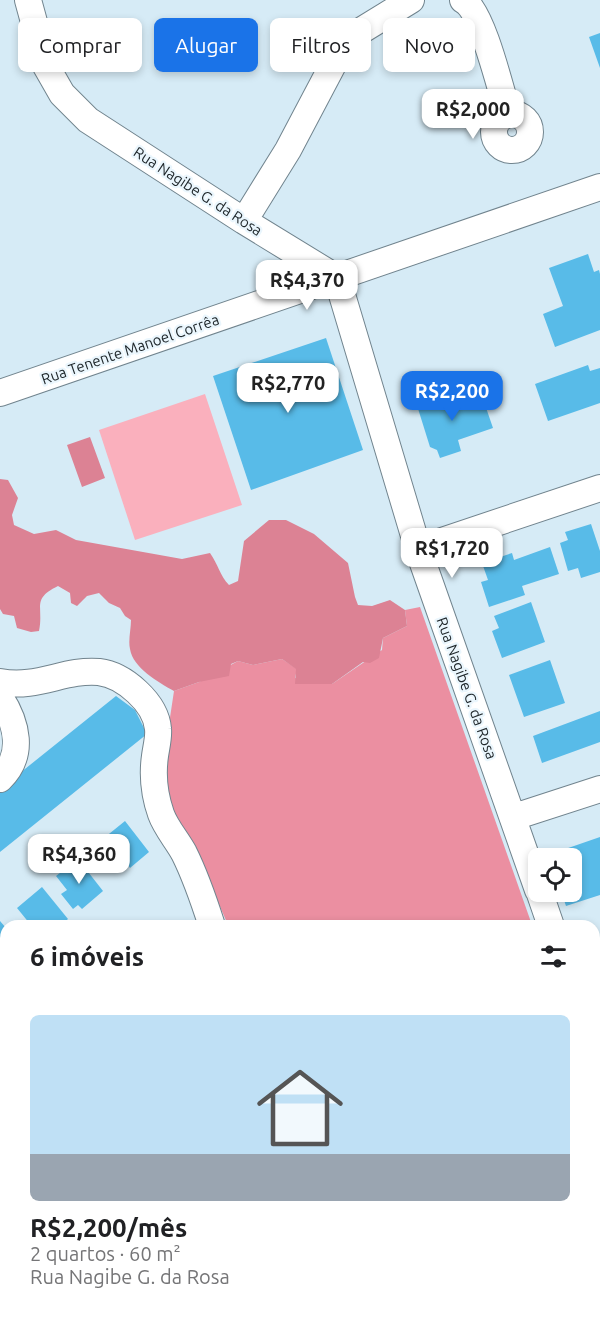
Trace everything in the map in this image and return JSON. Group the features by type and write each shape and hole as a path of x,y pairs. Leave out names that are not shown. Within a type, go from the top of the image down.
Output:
{"street":[{"name":"Rua Nagibe G. da Rosa","path":"28,0 46,66 62,94 88,120 337,278 418,549 528,858"},
{"path":"244,221 288,150 336,59 354,35 411,0"},
{"path":"463,0 467,2 479,20 508,114"},
{"name":"Rua Tenente Manoel Corrêa","path":"0,393 600,187"},
{"path":"418,549 600,488"},
{"path":"0,682 29,683 72,674 100,672 126,682 141,695 158,728 152,786 162,816 184,852 199,884 210,920"},
{"path":"0,697 10,712 17,739 15,758 0,779"},
{"path":"514,817 600,789"},
{"name":"Rua Nagibe G. da Rosa","path":"543,902 549,920"}],"shaded area":[{"path":"205,394 242,505 135,540 99,430"},
{"path":"90,437 105,478 82,487 67,445"},
{"path":"0,479 8,480 18,498 12,515 14,525 34,534 56,530 76,540 182,559 210,553 229,585 238,581 244,541 269,520 286,520 314,534 348,563 358,605 372,606 390,600 405,610 407,626 383,638 379,658 370,663 363,662 332,684 295,684 296,669 282,659 253,665 238,661 231,664 229,676 199,682 174,691 147,674 136,662 129,646 131,620 120,608 109,603 99,593 87,596 77,606 71,603 70,593 58,586 50,591 41,600 39,631 31,632 17,628 14,616 3,614 0,609"},
{"path":"420,607 530,920 226,920 202,865 168,805 163,764 174,691 199,682 238,661 253,665 282,659 297,669 295,678 319,684 332,684 382,650 383,638 407,626 405,610"}],"building":[{"path":"600,33 600,68 589,37"},
{"path":"588,254 594,272 599,270 600,274 600,330 555,347 543,314 563,306 549,268"},
{"path":"326,338 363,450 251,490 213,376"},
{"path":"588,365 590,371 600,368 600,403 548,421 535,384"},
{"path":"437,392 443,409 482,396 493,428 458,440 461,451 440,458 437,450 430,447 415,399"},
{"path":"591,524 600,551 600,572 581,578 578,568 568,571 560,543 568,540 565,532"},
{"path":"550,547 559,574 522,586 525,595 489,607 481,582 488,580 482,563 512,553 514,560"},
{"path":"531,602 545,642 502,658 492,631 499,628 494,616"},
{"path":"550,660 565,703 524,717 509,675"},
{"path":"116,696 135,710 147,734 0,852 0,789"},
{"path":"600,711 600,742 542,763 533,736"},
{"path":"125,821 149,852 130,868 124,860 118,865 99,842"},
{"path":"600,837 600,895 582,901 582,848 568,848"},
{"path":"78,859 103,891 82,909 78,905 73,909 61,894 67,890 56,876"},
{"path":"42,887 68,919 27,920 17,908"},
{"path":"565,902 578,902 566,906"}]}
